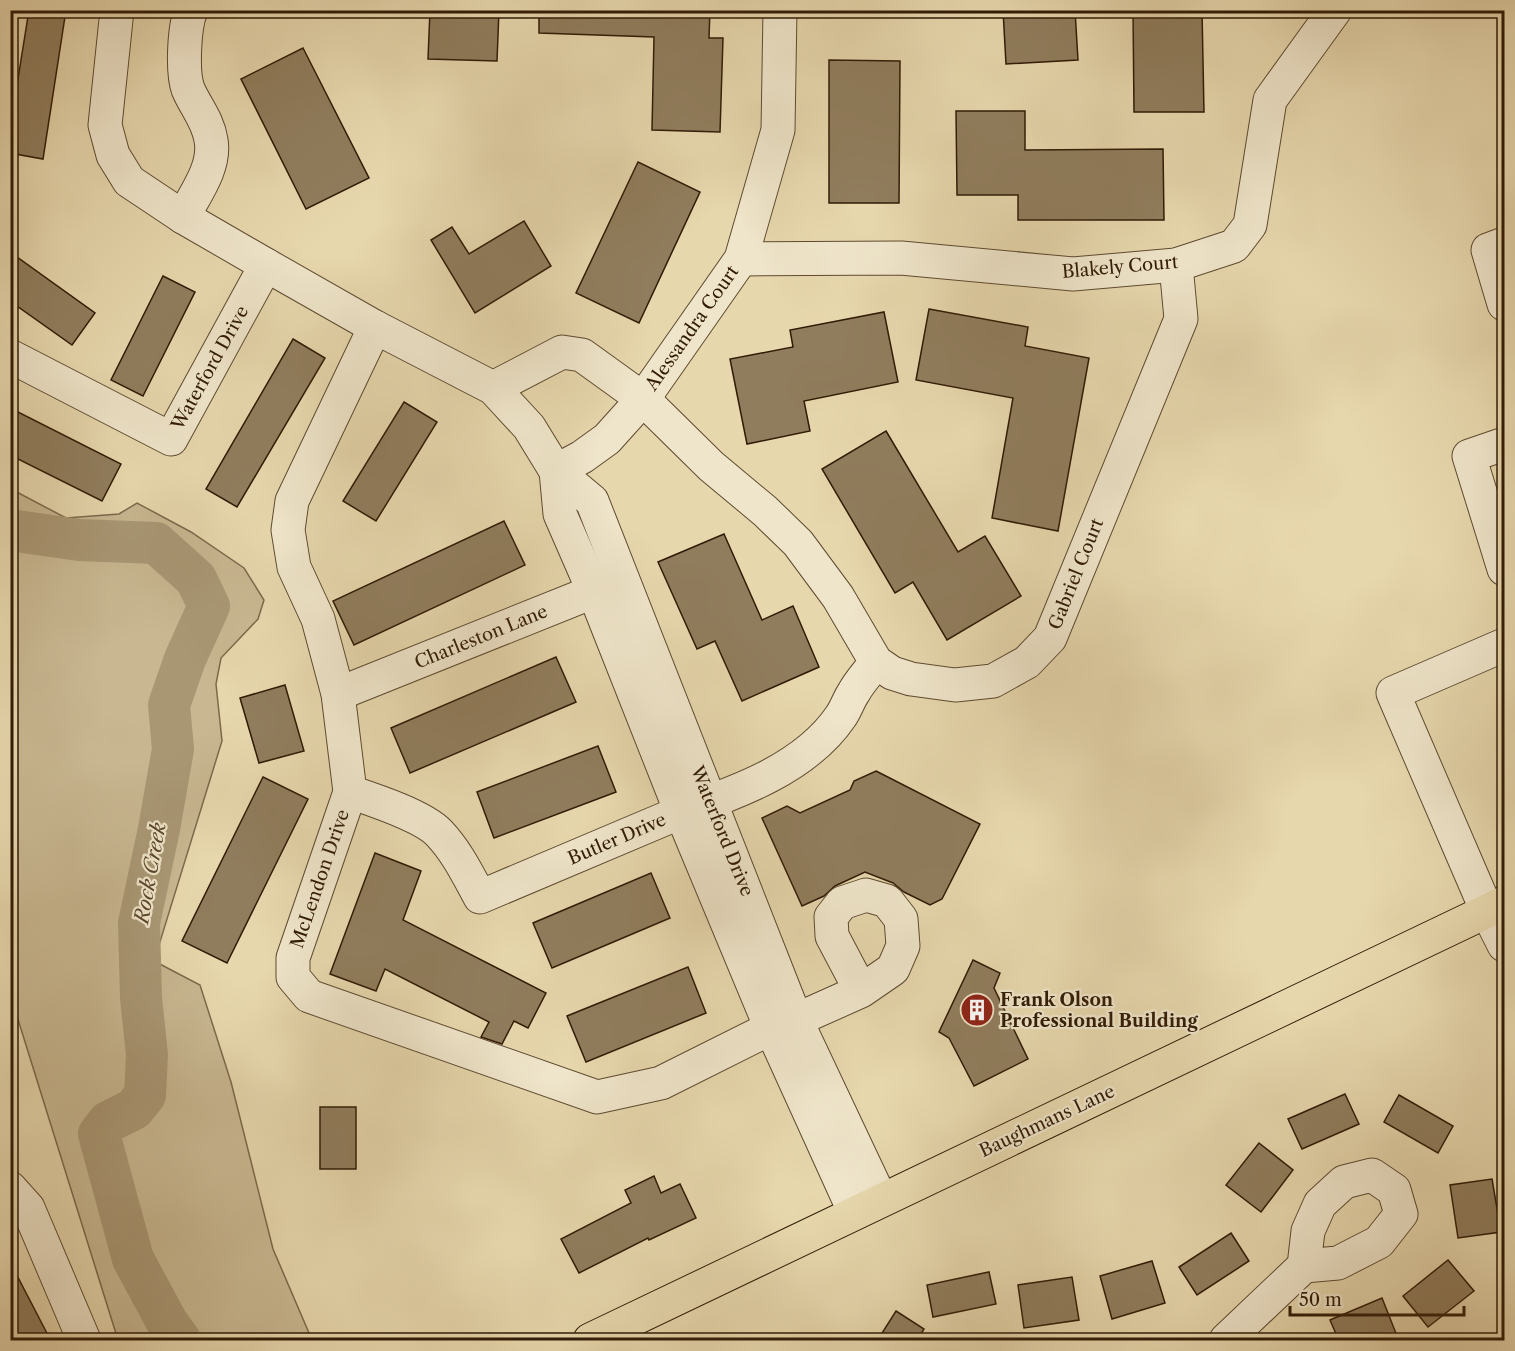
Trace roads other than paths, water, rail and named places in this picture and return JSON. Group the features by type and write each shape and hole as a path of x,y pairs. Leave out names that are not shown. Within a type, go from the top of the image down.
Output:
{"main road":[{"name":"Baughmans Lane","path":"590,1341 1496,907"}],"street":[{"name":"Waterford Drive","path":"117,10 105,125 113,155 129,181 183,217 266,266 375,327 493,388 528,427 556,471 592,501 624,579 695,807"},
{"path":"183,217 208,168 211,141 202,113 188,88 183,62 191,10"},
{"name":"Alessandra Court","path":"556,471 582,457 607,439 643,399 741,259 778,130 780,10"},
{"name":"Blakely Court","path":"741,259 902,258 1073,274 1176,265 1234,246 1250,225 1270,100 1335,10"},
{"path":"1504,244 1488,250 1504,304"},
{"name":"Gabriel Court","path":"876,662 892,673 912,679 955,685 993,681 1027,662 1050,638 1181,319 1176,265"},
{"name":"Waterford Drive","path":"10,356 171,439 266,266"},
{"name":"McLendon Drive","path":"375,327 292,501 288,530 294,567 318,619 338,694 350,792 292,958 293,977 309,996 597,1097 661,1083 783,1024 861,991"},
{"name":"Alessandra Court","path":"493,388 562,352 582,355 643,399"},
{"path":"643,399 711,466 765,511 798,543 838,597 876,662"},
{"path":"1504,444 1469,456 1504,569"},
{"name":"Waterford Drive","path":"556,471 560,514 695,807 783,1024 868,1206"},
{"name":"Charleston Lane","path":"338,694 624,579"},
{"path":"1504,645 1393,693 1496,907 1504,945"},
{"name":"Butler Drive","path":"350,792 416,818 438,832 458,858 480,897 777,772 810,750 840,717 854,691 876,662"},
{"path":"10,1188 28,1208 84,1341"},
{"path":"1226,1341 1304,1266"}],"waterway":[{"name":"Rock Creek","path":"10,530 79,540 156,543 196,579 209,606 185,659 169,705 173,749 139,923 141,998 147,1055 145,1095 134,1109 108,1122 99,1134 133,1259 167,1322 180,1340"}],"place":[{"name":"Frank Olson Professional Building","path":"977,1010"}]}
